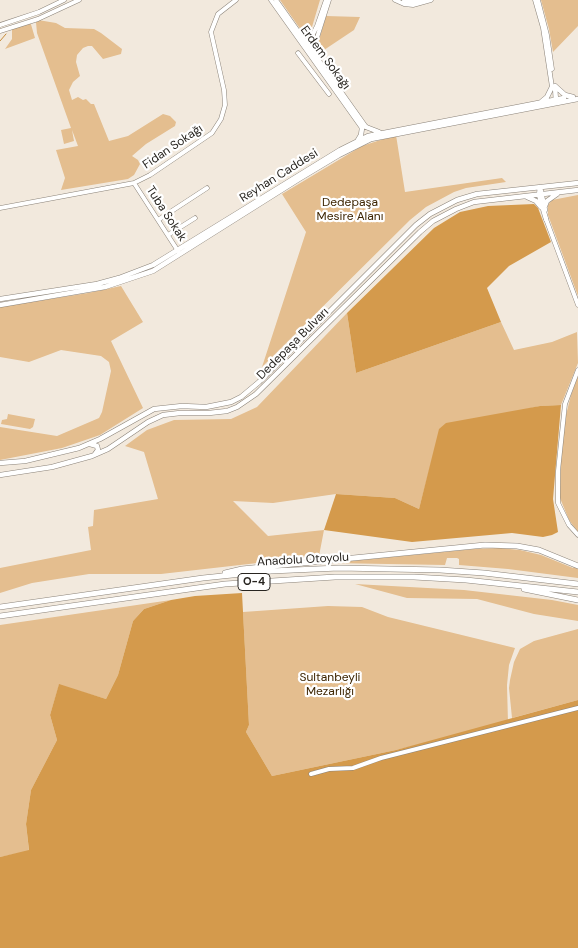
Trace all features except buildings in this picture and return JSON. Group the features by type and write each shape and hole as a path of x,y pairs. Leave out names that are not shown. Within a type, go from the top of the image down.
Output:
{"highway":[{"path":"203,578 242,569 486,545 518,546 539,550 578,566"},
{"name":"Anadolu Otoyolu","path":"0,607 203,578 271,571 369,567 417,568 484,573 578,584"},
{"name":"Anadolu Otoyolu","path":"0,616 190,589 290,579 335,577 414,577 509,584 578,592"},
{"path":"509,584 538,593 578,600"}],"main road":[{"path":"554,86 565,95 577,98"},
{"path":"554,86 555,101"},
{"path":"540,103 547,97 554,86"},
{"path":"364,127 370,136 577,98"},
{"name":"Reyhan Caddesi","path":"0,304 105,287 153,271 357,141 370,136 555,101"},
{"path":"364,127 384,132"},
{"path":"357,141 362,135 364,127"},
{"name":"Reyhan Caddesi","path":"0,299 108,281 153,265 179,253 370,136"},
{"name":"Dedepaşa Bulvarı","path":"0,464 63,453 90,444 154,409 182,406 220,406 242,397 416,225 430,214 447,204 466,197 578,183"},
{"path":"540,187 546,219"},
{"name":"Dedepaşa Bulvarı","path":"0,474 12,474 64,465 94,455 112,446 148,422 163,416 180,413 227,411 244,403 256,394 433,221 474,202 578,190"},
{"path":"543,208 547,201 560,192"},
{"path":"527,196 543,208"},
{"path":"107,435 105,443 112,446"},
{"path":"90,444 97,446 98,450 94,455"},
{"path":"12,474 10,467 14,462"},
{"path":"0,464 2,468 0,474"}],"street":[{"path":"0,24 36,13 64,0"},
{"path":"0,32 38,19 79,0"},
{"name":"Fidan Sokağı","path":"0,208 134,183 150,175 212,134 221,119 225,105 224,90 211,32 218,14 236,0"},
{"name":"Erdem Sokağı","path":"271,0 364,127"},
{"name":"Erdem Sokağı","path":"276,0 307,44"},
{"path":"309,52 307,44 314,34 328,0"},
{"path":"302,60 315,44 328,0"},
{"path":"395,0 413,5 431,0"},
{"path":"404,0 421,0"},
{"path":"537,0 547,35 554,86"},
{"path":"36,13 38,19"},
{"path":"300,35 314,34"},
{"path":"298,53 329,94"},
{"name":"Tuba Sokak","path":"134,183 179,253"},
{"path":"158,220 207,188"},
{"path":"168,235 195,218"},
{"path":"546,219 578,305"},
{"path":"578,370 565,404 558,472 558,503 569,525 578,535"},
{"path":"310,774 329,769 353,768 381,758 578,708"}],"green space":[{"path":"280,0 320,0 312,27 308,31 301,30"},
{"path":"541,0 578,0 578,26 553,52 549,29"},
{"path":"326,16 360,17 354,30 318,54 317,47"},
{"path":"38,20 56,23 65,28 94,29 122,49 121,54 103,59 92,46 83,48 77,55 76,62 80,76 73,82 69,90 72,100 78,97 94,104 109,141 128,136 163,114 170,116 176,122 175,126 146,144 132,156 140,164 134,175 128,179 61,190 65,178 56,150 78,146 72,130 74,141 64,144 61,130 71,128 37,33 36,22"},
{"path":"30,21 35,38 5,49 12,39 12,27"},
{"name":"Dedepaşa Mesire Alanı","path":"396,135 405,192 502,178 506,182 466,188 454,192 426,207 410,220 262,367 306,232 282,194 362,146"},
{"path":"578,195 578,296 548,215 548,205 552,200"},
{"path":"121,286 143,322 111,341 143,408 100,435 62,448 0,460 0,427 57,436 99,418 111,371 109,362 101,356 61,350 29,362 0,357 0,307"},
{"path":"347,313 356,373 501,322 514,350 552,342 577,332 578,363 561,405 540,406 440,429 419,509 395,498 336,494 273,503 233,501 268,536 324,530 319,556 161,574 89,574 32,583 0,593 0,568 91,550 88,527 93,526 94,510 158,499 144,452 125,446 147,430 174,420 231,419 257,407"},
{"path":"578,376 578,532 569,520 560,498 561,457 566,415"},
{"path":"8,414 35,419 33,427 30,429 1,424 2,420 7,419"},
{"path":"499,548 541,555 574,567 578,569 578,578 459,565 459,559 457,558 447,558 445,565 330,563 474,549"},
{"path":"355,584 464,590 552,600 578,605 578,621 534,614 477,599 407,598"},
{"path":"171,600 144,609 133,621 118,675 106,699 59,685 50,715 57,740 31,790 26,824 29,851 0,857 0,625"},
{"name":"Sultanbeyli Mezarlığı","path":"328,606 362,607 388,617 515,648 509,665 507,685 508,723 396,750 272,776 246,732 249,725 243,612"},
{"path":"578,629 578,700 512,718 509,688 514,662 520,649 534,641"}],"shaded area":[{"path":"534,204 538,208 551,242 509,266 487,288 501,322 356,373 347,313 434,228 460,212 488,206"},
{"path":"561,405 553,499 558,532 543,537 512,533 412,542 324,530 336,494 395,498 419,509 439,429 446,423 540,406"},
{"path":"242,593 249,725 246,732 272,776 396,750 578,700 578,948 0,948 0,857 29,850 26,824 31,790 57,740 50,715 59,684 106,699 118,675 133,621 144,609 171,600 195,596"}],"waterway":[{"path":"0,41 6,34"}]}
